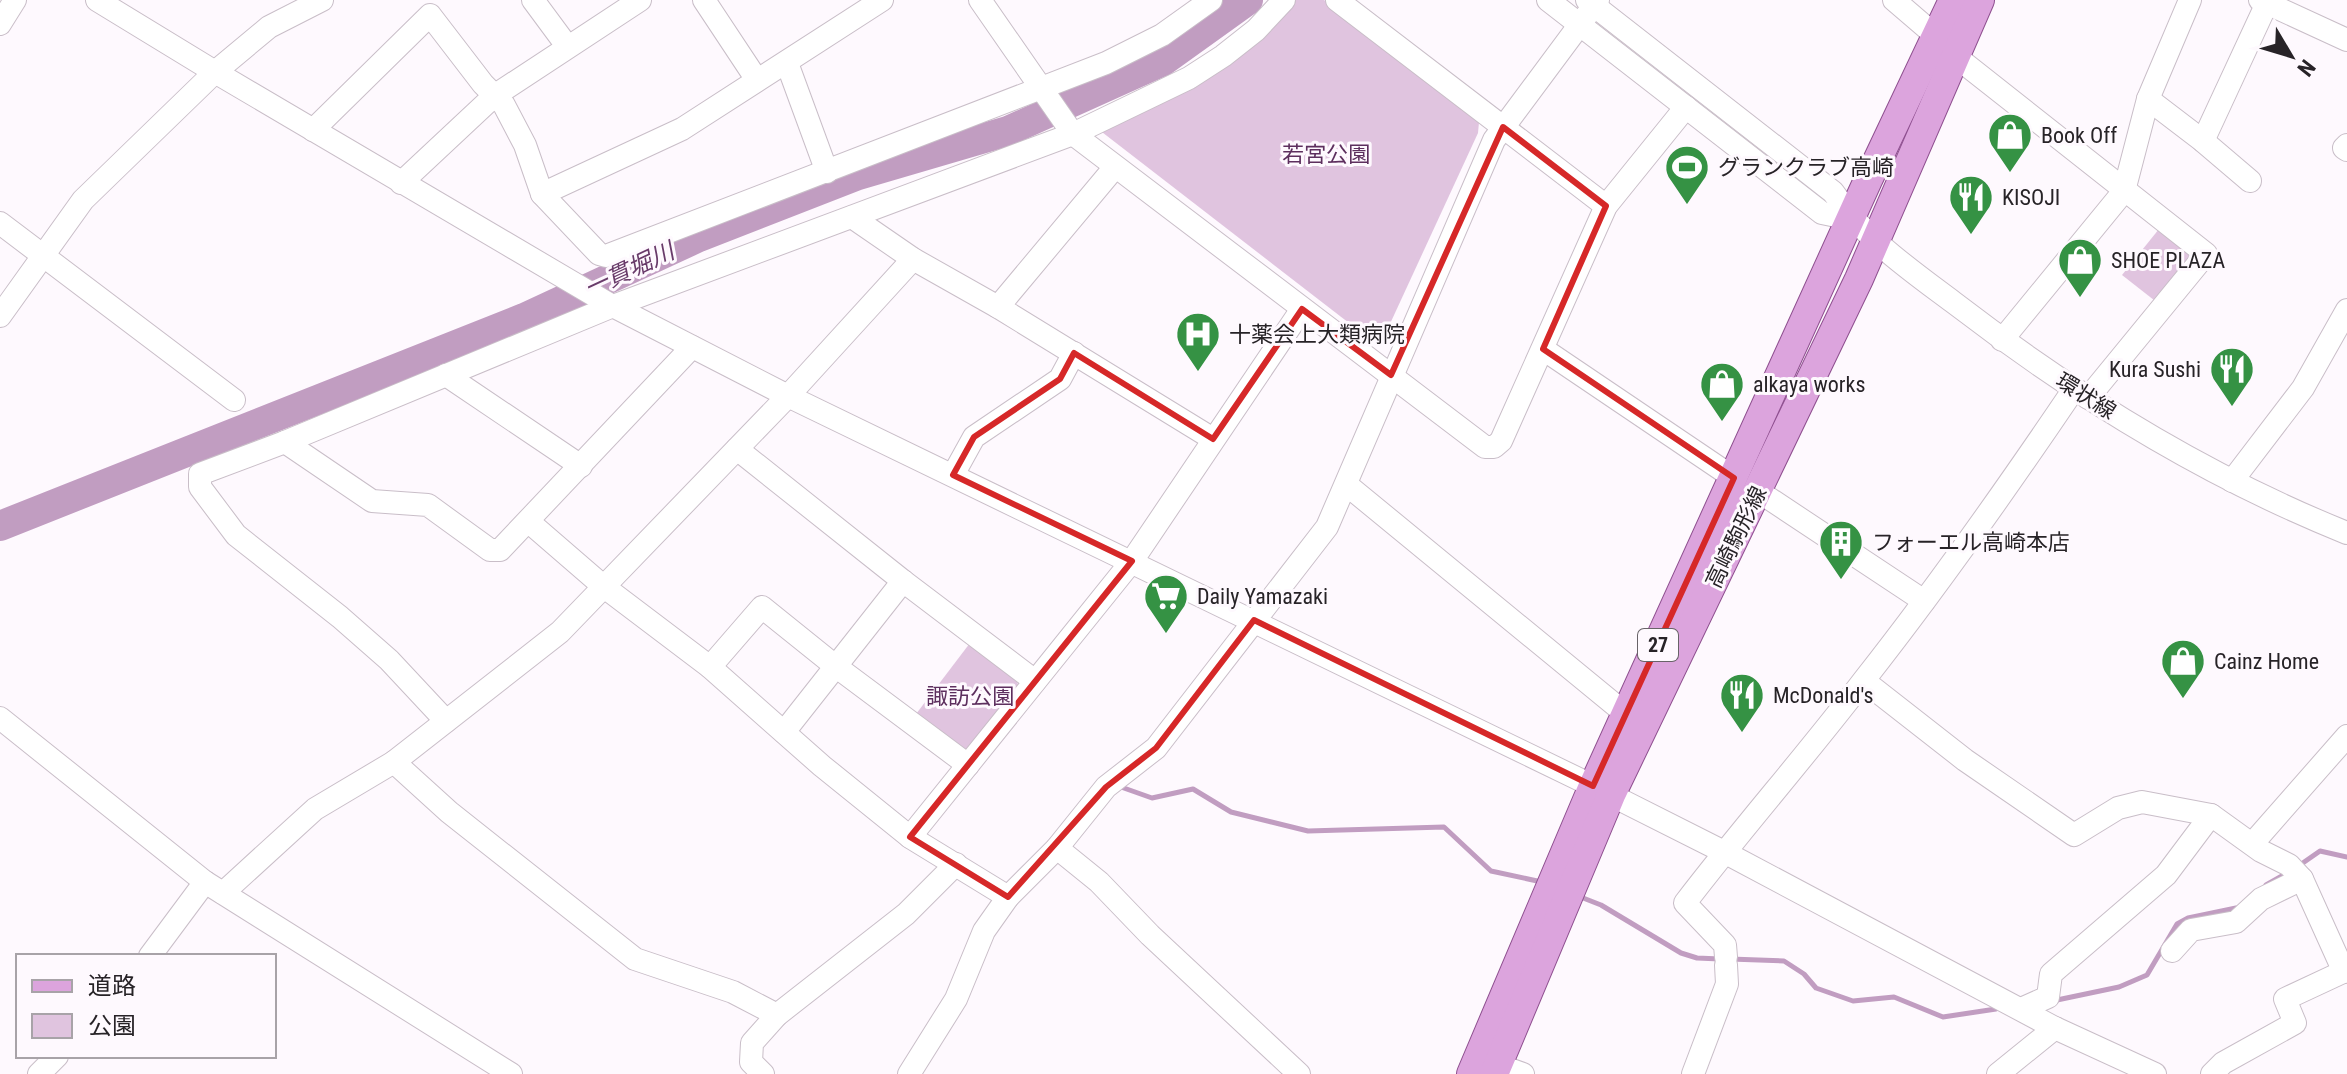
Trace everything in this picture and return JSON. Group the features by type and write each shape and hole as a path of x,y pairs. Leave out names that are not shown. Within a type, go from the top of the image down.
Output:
{"main road":[{"name":"高崎駒形線","path":"1505,1071 1626,714 1875,241 1945,46 1953,0"},
{"name":"高崎駒形線","path":"1471,1074 1746,484 1851,219 1945,46 1980,0"}],"street":[{"path":"0,24 15,0"},
{"path":"97,0 611,305 788,396 1602,791 1724,852 2055,1028 2155,1074"},
{"path":"0,316 83,200 215,72 269,27 322,0"},
{"path":"533,0 567,46"},
{"path":"401,183 494,96 640,0"},
{"path":"704,0 757,80"},
{"path":"542,194 682,129 882,0"},
{"path":"980,0 1073,134 1485,447 1494,447 1501,441 1606,206 1686,107"},
{"path":"313,130 435,8 494,96 504,105 525,145 542,194 599,254 606,256 1106,63 1162,35 1211,0"},
{"path":"446,721 389,660 236,535 200,487 200,474 285,442 611,305 1073,134 1201,70 1256,30 1284,0"},
{"path":"1337,0 1606,206"},
{"name":"環状線","path":"1548,0 1822,213 1851,219"},
{"path":"1693,1074 1727,984 1726,961 1725,945 1685,903 1864,681 2081,394 2206,254 1945,46 1894,0"},
{"path":"2002,340 2124,191 2148,99 2190,0"},
{"path":"909,1074 956,999 984,931 1008,897 1057,848 1106,787 1156,748 1327,527 1494,140 1593,2"},
{"name":"環状線","path":"1593,2 1833,192 1851,219 1875,241 2002,340 2081,394 2232,481 2347,533"},
{"path":"2203,141 2264,2 2347,40"},
{"path":"787,63 827,172"},
{"path":"2148,99 2250,181"},
{"path":"998,307 1115,167"},
{"path":"852,217 913,259 998,307 1213,439"},
{"path":"0,223 234,400"},
{"path":"152,954 214,888 315,809 394,762 560,632 788,396 913,259"},
{"path":"910,837 1132,561 1302,309"},
{"path":"2232,481 2303,388 2347,310"},
{"path":"285,442 372,501 428,505 490,550 500,550 692,347"},
{"path":"1543,349 1924,601"},
{"path":"953,475 974,437 1060,379 1074,353"},
{"path":"446,375 581,466"},
{"path":"737,449 1035,681"},
{"path":"1347,485 1626,714"},
{"path":"529,522 603,586 710,667 910,837 1008,897"},
{"path":"784,732 903,581"},
{"path":"710,667 762,607 968,765"},
{"path":"1864,681 1965,760 2074,835 2118,808 2142,802 2211,815 2261,851 2289,865 2302,879 2345,971 2285,999 2295,1023 2223,1063 2212,1074"},
{"path":"0,718 214,888 511,1074"},
{"path":"2253,843 2347,736"},
{"path":"394,762 449,812 635,959 733,992 777,1015"},
{"path":"2021,1009 2048,997 2051,974 2166,875 2211,815"},
{"path":"1057,848 1099,882 1150,935 1299,1074"},
{"path":"763,1074 751,1062 752,1043 777,1015 906,914 956,864"},
{"path":"2172,951 2191,930 2236,922 2261,899 2302,879"},
{"path":"1998,1074 2055,1028"},
{"path":"39,1074 55,1058"}],"highlighted area":[{"path":"1503,127 1606,206 1543,349 1734,478 1593,786 1254,620 1156,748 1106,787 1008,897 910,837 1132,561 953,475 974,437 1060,379 1074,353 1213,439 1302,309 1391,375"}],"green space":[{"name":"若宮公園","path":"1291,0 1324,0 1479,122 1478,133 1383,339 1371,340 1098,129"},
{"path":"2159,229 2195,259 2159,304 2122,275"},
{"name":"諏訪公園","path":"970,643 1017,676 1018,687 965,751 913,718"}],"waterway":[{"name":"一貫堀川","path":"0,526 524,318 699,237 858,175 1008,131 1163,61 1248,0"},
{"path":"1121,787 1152,798 1193,789 1231,812 1308,831 1444,827 1491,871 1542,882"},
{"path":"2297,867 2320,851 2347,857"},
{"path":"2266,885 2289,872"},
{"path":"1578,896 1601,905 1681,953 1697,958 1720,959"},
{"path":"2057,1000 2119,987 2147,975 2177,924 2188,918 2236,908"},
{"path":"1730,959 1784,961 1804,974 1816,988 1853,1001 1894,997 1943,1017 1996,1009"}],"place":[{"name":"Book Off","path":"2010,174"},
{"name":"グランクラブ高崎","path":"1687,206"},
{"name":"KISOJI","path":"1971,236"},
{"name":"SHOE PLAZA","path":"2080,299"},
{"name":"十薬会上大類病院","path":"1198,373"},
{"name":"Kura Sushi","path":"2232,408"},
{"name":"alkaya works","path":"1722,423"},
{"name":"フォーエル高崎本店","path":"1841,581"},
{"name":"Daily Yamazaki","path":"1166,635"},
{"name":"Cainz Home","path":"2183,700"},
{"name":"McDonald's","path":"1742,734"}]}
